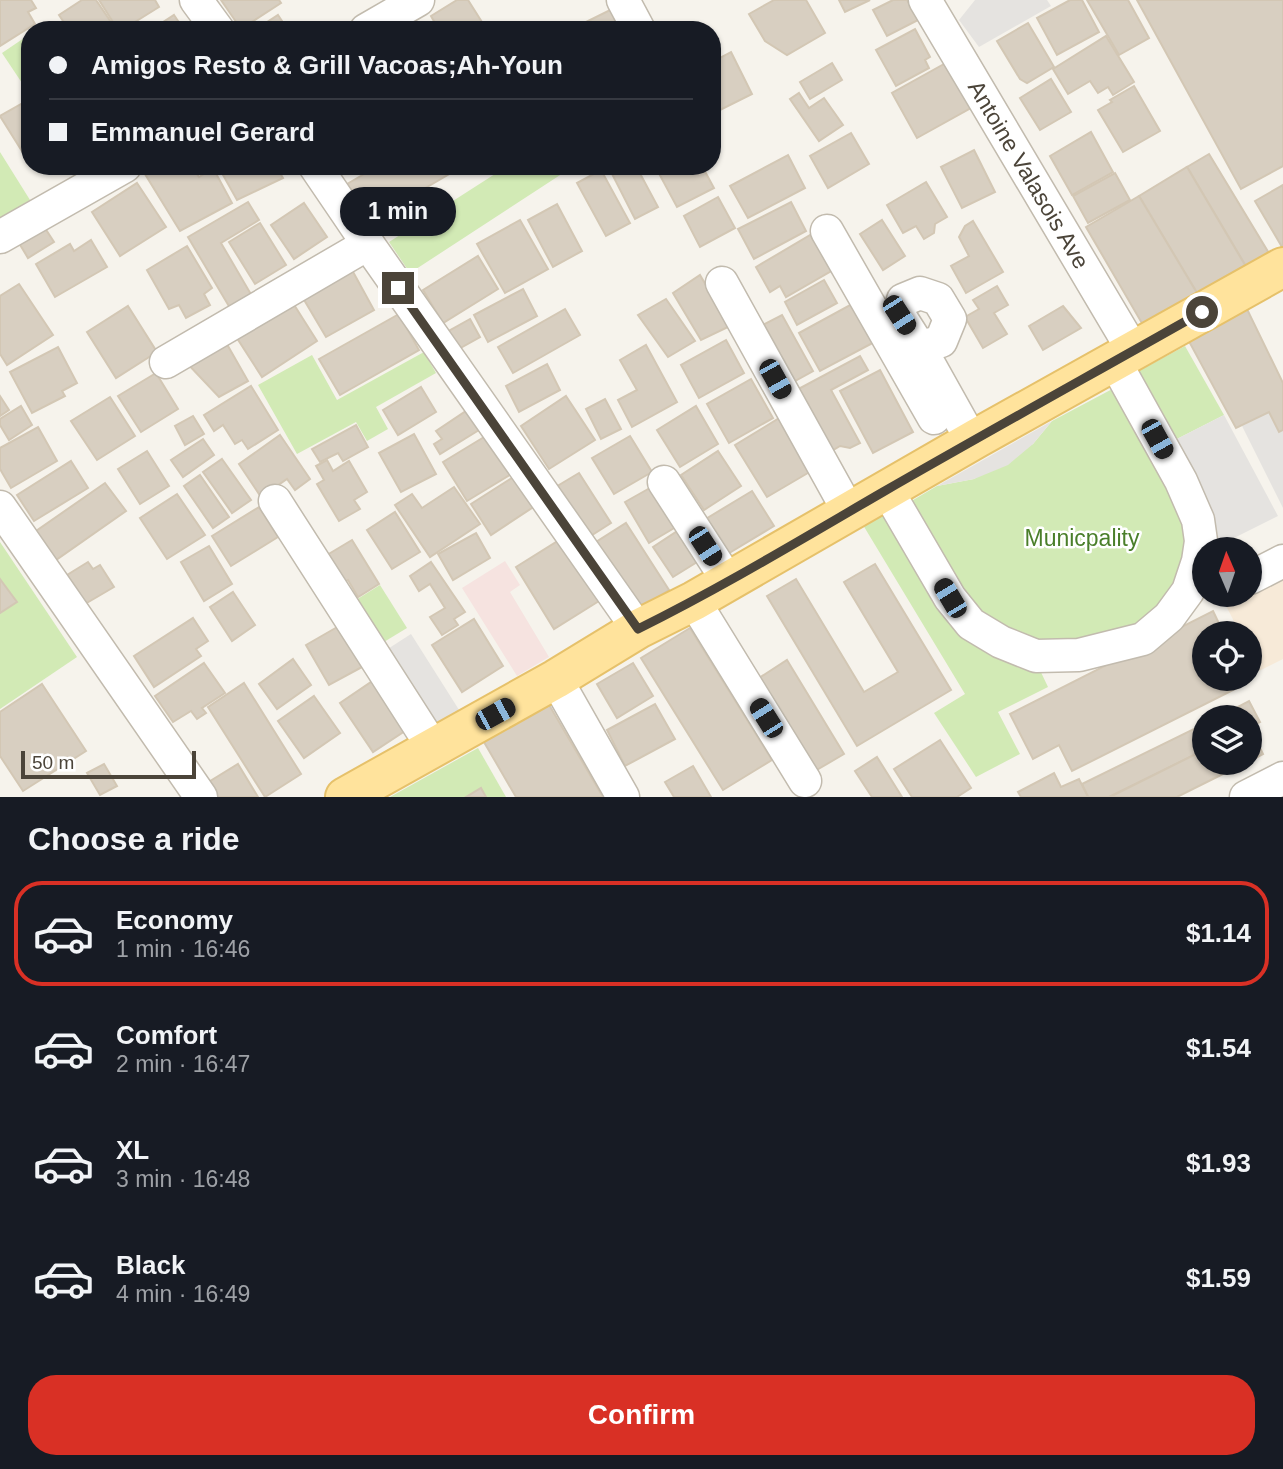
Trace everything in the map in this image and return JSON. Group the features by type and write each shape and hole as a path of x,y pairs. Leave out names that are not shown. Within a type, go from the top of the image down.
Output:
{"main road":[{"path":"345,797 556,679 638,629 694,601 1283,267"}],"street":[{"path":"196,0 211,21"},
{"path":"382,21 418,0"},
{"path":"623,0 634,21"},
{"name":"Antoine Valasois Ave","path":"926,0 1127,354 1198,520 1201,541 1198,561 1188,591 1169,617"},
{"path":"0,237 109,175"},
{"path":"321,175 638,629"},
{"path":"827,231 963,447"},
{"path":"166,362 368,244"},
{"path":"722,283 849,512"},
{"path":"920,348 963,447"},
{"path":"664,482 728,581"},
{"path":"887,490 950,598 971,624 1001,642 1036,656 1079,655 1143,639 1169,617 1192,606"},
{"path":"275,501 433,748"},
{"path":"0,508 201,797"},
{"path":"1262,572 1283,561"},
{"path":"694,601 805,780"},
{"path":"556,679 623,797"},
{"path":"1246,797 1283,778"}],"shaded area":[{"path":"975,0 1047,0 1051,6 979,47 959,20"},
{"path":"1269,412 1279,431 1283,430 1283,508 1242,426"},
{"path":"1224,415 1278,516 1236,537 1214,537 1169,443"},
{"path":"1052,421 1033,444 1008,465 974,479 937,486"},
{"path":"505,561 520,585 510,592 549,657 517,676 462,588"},
{"path":"1283,570 1283,659 1262,670 1262,621 1234,621 1227,607 1262,607 1262,581"},
{"path":"411,634 461,713 430,732 380,654"}],"green space":[{"path":"21,40 21,82 2,53"},
{"path":"0,152 30,200 0,219"},
{"path":"493,175 560,175 410,273 389,242"},
{"path":"1185,346 1224,415 1169,443 1133,374"},
{"path":"424,352 436,373 376,407 388,429 367,441 356,422 297,454 258,385 312,355 337,400"},
{"name":"Municpality","path":"1118,386 1192,523 1183,580 1136,630 1038,666 1048,687 998,712 1020,754 976,777 934,713 965,694 863,525 937,486 974,479 1033,444 1052,421"},
{"path":"0,542 77,657 0,709"},
{"path":"380,585 407,628 374,648 348,605"},
{"path":"478,748 506,797 390,797"}],"building":[{"path":"0,0 31,0 36,8 28,12 33,21 21,21 21,33 0,46"},
{"path":"82,0 96,0 110,21 63,21 59,15"},
{"path":"99,0 155,0 159,7 136,21 112,21"},
{"path":"221,0 279,0 281,3 253,21 235,21"},
{"path":"457,0 468,0 481,21 434,21 431,16"},
{"path":"774,0 806,0 825,33 787,55 765,41 749,14"},
{"path":"839,0 870,0 845,12"},
{"path":"893,0 907,0 918,20 887,36 873,10"},
{"path":"1070,0 1082,0 1099,32 1057,55 1037,18"},
{"path":"1087,0 1128,0 1149,38 1119,55"},
{"path":"1137,0 1283,0 1283,166 1241,189"},
{"path":"616,7 623,21 588,21"},
{"path":"174,15 178,21 165,21"},
{"path":"278,15 282,21 269,21"},
{"path":"1028,23 1054,67 1027,83 1020,79 997,41"},
{"path":"915,29 930,57 925,60 929,68 896,86 876,50"},
{"path":"1106,36 1134,82 1113,95 1108,87 1098,93 1090,81 1068,94 1053,69"},
{"path":"731,52 752,94 721,110 721,57"},
{"path":"953,59 978,104 917,138 892,93"},
{"path":"832,63 842,80 810,99 800,82"},
{"path":"1051,79 1071,112 1040,130 1020,98"},
{"path":"1134,86 1160,131 1123,152 1098,110"},
{"path":"799,93 809,108 824,98 843,125 819,141 790,99"},
{"path":"21,104 21,150 0,116"},
{"path":"1091,132 1113,172 1072,195 1050,156"},
{"path":"851,133 869,164 828,188 810,156"},
{"path":"974,150 995,192 962,208 941,167"},
{"path":"1209,154 1270,255 1247,268 1187,167"},
{"path":"788,155 805,188 748,218 730,186"},
{"path":"1187,167 1245,265 1197,293 1139,196"},
{"path":"1115,173 1130,200 1088,223 1073,196"},
{"path":"146,175 217,175 232,203 180,231"},
{"path":"223,175 281,175 283,178 237,200"},
{"path":"362,175 448,175 369,221 347,184"},
{"path":"592,175 604,175 630,223 606,236 577,183"},
{"path":"613,175 641,175 658,207 635,219"},
{"path":"660,175 707,175 714,188 677,207"},
{"path":"926,182 947,217 935,224 934,233 924,239 916,226 903,233 887,205"},
{"path":"137,183 166,227 120,256 92,212"},
{"path":"1283,185 1283,247 1282,247 1255,201"},
{"path":"1139,196 1197,293 1143,325 1086,227"},
{"path":"718,197 735,228 700,247 684,216"},
{"path":"248,202 259,220 221,243 252,296 230,308 188,237"},
{"path":"791,202 806,231 754,259 738,229"},
{"path":"304,203 327,237 294,259 271,225"},
{"path":"557,204 582,251 553,267 528,220"},
{"path":"520,220 548,269 505,293 477,244"},
{"path":"882,220 905,256 883,270 860,234"},
{"path":"973,221 1003,272 966,293 951,266 969,256 959,237 965,226"},
{"path":"41,222 54,242 28,258 16,238"},
{"path":"260,223 286,265 255,284 229,242"},
{"path":"817,231 833,270 786,297 780,286 770,292 756,267"},
{"path":"91,240 107,267 55,297 36,264 70,244 74,251"},
{"path":"187,246 212,288 204,294 210,305 186,318 179,305 169,309 147,270"},
{"path":"478,256 498,289 443,323 423,290"},
{"path":"352,270 374,310 326,337 303,298"},
{"path":"700,275 730,326 701,340 673,293"},
{"path":"824,280 837,303 797,325 785,302"},
{"path":"19,284 53,335 7,365 0,354 0,296"},
{"path":"997,286 1008,305 994,313 1007,334 983,348 965,317 979,309 973,300"},
{"path":"523,289 537,316 488,342 474,315"},
{"path":"666,299 695,341 668,357 638,315"},
{"path":"861,299 882,338 820,371 799,333"},
{"path":"291,300 317,341 262,377 235,335"},
{"path":"1244,303 1283,383 1283,430 1279,432 1269,412 1236,428 1185,334"},
{"path":"128,306 157,352 116,378 87,332"},
{"path":"1063,306 1081,328 1043,350 1029,326"},
{"path":"565,309 580,335 513,373 498,347"},
{"path":"399,314 419,350 340,395 319,359"},
{"path":"782,315 813,371 788,385 757,328"},
{"path":"470,319 480,337 457,350 447,332"},
{"path":"224,339 248,381 219,397 184,360"},
{"path":"726,340 744,373 699,398 681,365"},
{"path":"646,345 677,402 632,427 618,400 637,390 620,360"},
{"path":"58,347 77,383 62,391 65,396 32,413 10,372"},
{"path":"860,356 868,370 831,390 860,443 850,448 840,446 825,455 791,393"},
{"path":"547,364 560,390 519,412 506,386"},
{"path":"880,370 913,432 873,453 840,391"},
{"path":"156,373 178,409 141,432 118,396"},
{"path":"751,379 773,418 729,443 707,404"},
{"path":"251,386 278,430 248,449 242,440 235,444 223,425 214,431 204,415"},
{"path":"421,387 436,412 398,435 383,410"},
{"path":"0,396 9,410 0,416"},
{"path":"566,396 595,440 549,469 521,426"},
{"path":"110,397 135,436 97,460 71,421"},
{"path":"605,399 621,429 601,439 586,409"},
{"path":"21,406 32,425 9,440 0,425 0,419"},
{"path":"696,406 718,444 680,467 657,430"},
{"path":"466,411 479,430 440,454 434,444 442,439 436,431"},
{"path":"193,416 204,434 185,445 175,426"},
{"path":"781,417 813,470 767,497 735,445"},
{"path":"356,425 368,447 343,461 338,453 320,462 312,449"},
{"path":"38,427 57,461 11,488 0,469 0,448"},
{"path":"414,434 436,474 401,492 379,453"},
{"path":"489,434 513,473 467,501 443,462"},
{"path":"280,435 310,479 295,490 287,479 261,497 239,464"},
{"path":"630,436 652,472 614,494 592,458"},
{"path":"203,439 214,455 183,477 171,460"},
{"path":"147,451 169,486 140,504 118,469"},
{"path":"718,451 741,486 704,510 681,475"},
{"path":"222,459 251,500 232,513 203,472"},
{"path":"327,460 333,471 349,461 367,492 354,500 360,509 339,521 317,484 324,480 316,466"},
{"path":"71,461 88,488 34,521 17,495"},
{"path":"579,473 611,523 581,542 549,491"},
{"path":"200,475 229,517 213,528 184,486"},
{"path":"515,476 535,506 491,535 471,504"},
{"path":"105,483 126,511 56,560 36,531"},
{"path":"657,484 681,524 649,543 625,502"},
{"path":"454,487 480,524 430,557 395,505 412,494 422,508"},
{"path":"752,491 774,526 726,555 704,520"},
{"path":"177,494 205,535 167,559 140,518"},
{"path":"259,507 278,537 231,566 212,536"},
{"path":"395,512 420,552 392,569 367,530"},
{"path":"626,523 669,590 631,614 588,547"},
{"path":"682,528 702,559 673,577 653,547"},
{"path":"476,533 490,558 453,580 438,554"},
{"path":"561,539 599,601 554,629 516,567"},
{"path":"352,540 379,584 358,597 348,580 334,588 317,561"},
{"path":"209,546 232,584 204,601 181,562"},
{"path":"88,562 93,569 100,565 114,587 85,604 67,575"},
{"path":"431,562 465,612 454,619 458,625 442,635 430,617 445,608 430,584 419,591 410,576"},
{"path":"875,564 951,690 857,746 767,596 796,579 864,692 898,672 844,582"},
{"path":"0,579 17,602 0,613"},
{"path":"233,592 255,625 232,641 210,607"},
{"path":"1213,611 1218,621 1193,621"},
{"path":"193,618 208,641 196,649 201,656 154,687 134,656"},
{"path":"474,619 503,666 462,692 432,645"},
{"path":"1192,622 1192,691 1231,691 1203,705 1192,705 1192,711 1072,771 1059,745 1033,759 1010,714"},
{"path":"339,626 362,667 329,685 306,645"},
{"path":"690,628 772,760 723,790 641,658"},
{"path":"293,659 311,685 277,709 259,684"},
{"path":"787,660 844,754 815,771 759,678"},
{"path":"204,663 225,693 202,708 206,713 197,719 191,711 173,722 155,696"},
{"path":"633,663 653,696 617,718 597,684"},
{"path":"374,680 408,729 373,752 340,703"},
{"path":"244,683 301,774 265,797 208,707"},
{"path":"42,684 86,751 23,791 0,756 0,712"},
{"path":"314,696 340,733 304,758 278,721"},
{"path":"548,703 603,797 516,797 484,742"},
{"path":"655,704 675,739 625,766 607,730"},
{"path":"1192,730 1192,756 1109,797 1088,797 1082,784"},
{"path":"940,740 971,788 957,797 912,797 894,769"},
{"path":"1192,756 1192,775 1221,775 1177,797 1110,797"},
{"path":"877,757 902,797 872,797 855,771"},
{"path":"104,764 117,786 100,795 87,773"},
{"path":"238,764 258,797 208,797 202,786"},
{"path":"693,766 711,797 674,797 665,782"},
{"path":"1054,773 1061,787 1079,779 1088,797 1021,797 1018,792"},
{"path":"481,788 486,797 466,797"}],"route":[{"path":"398,288 638,629 694,601 1202,312"}]}
